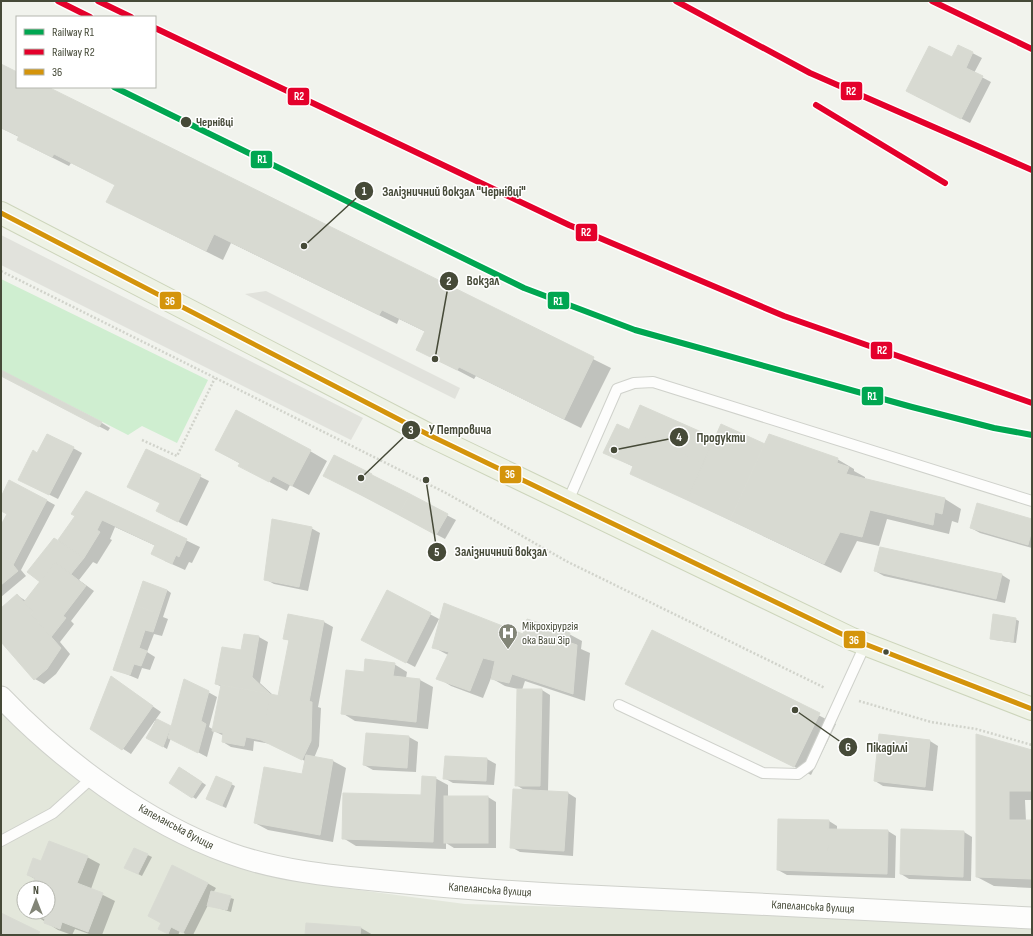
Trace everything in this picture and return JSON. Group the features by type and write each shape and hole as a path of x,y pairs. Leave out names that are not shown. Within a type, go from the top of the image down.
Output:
{"main road":[{"path":"1,213 429,434 865,645 1032,709"}],"street":[{"name":"Капеланська вулиця","path":"1,697 32,727 93,777 156,818 227,853 263,864 326,875 476,890 1032,918"}],"lane":[{"path":"568,501 617,389 634,383 653,382 1032,501"},
{"path":"619,705 763,773 798,774 810,765 865,645"},
{"path":"1,841 53,813 93,777"}],"path":[{"path":"1,271 446,493 568,562 841,696 931,722 976,729 1032,745"},
{"path":"142,440 177,456 215,378"}],"shaded area":[{"path":"1,235 363,418 351,440 1,265"},
{"path":"266,291 460,388 455,399 245,294"},
{"path":"1,688 22,713 202,846 328,886 465,904 1032,921 1032,935 1,935"}],"green space":[{"path":"1,279 208,380 177,443 142,426 128,435 1,370"}],"building":[{"path":"958,45 973,52 966,68 983,76 961,119 906,91 929,46 952,57"},
{"path":"1,64 16,72 16,88 50,88 594,357 564,419 459,367 457,370 416,350 425,331 382,310 379,315 214,234 206,251 106,202 115,185 54,154 52,157 17,140 19,136 1,128"},
{"path":"1,370 102,422 99,427 1,376"},
{"path":"640,405 715,438 703,463 629,430"},
{"path":"236,410 311,450 292,486 273,476 269,482 238,466 240,463 215,450"},
{"path":"617,424 703,463 687,500 630,474 633,466 603,453"},
{"path":"721,424 765,444 730,520 687,500"},
{"path":"47,434 74,447 49,495 18,480 33,450 37,453"},
{"path":"769,434 838,458 837,463 849,467 846,474 945,498 942,514 935,512 933,525 870,510 862,537 840,532 824,564 730,520"},
{"path":"146,449 201,475 178,522 156,511 160,503 127,487"},
{"path":"334,455 372,474 361,495 323,476"},
{"path":"372,475 410,494 399,515 361,495"},
{"path":"9,480 47,500 13,565 1,550 1,525 7,514 1,511 1,497"},
{"path":"86,491 187,539 179,557 176,555 172,564 151,554 155,545 102,520 97,530 100,532 84,558 58,540 75,516 71,514"},
{"path":"410,494 448,514 436,535 399,515"},
{"path":"977,503 1032,519 1032,530 1028,545 970,528"},
{"path":"272,519 312,527 299,587 264,580"},
{"path":"54,538 84,558 71,574 55,562 40,582 27,572"},
{"path":"880,547 1002,574 996,599 874,571"},
{"path":"1,550 18,571 1,585"},
{"path":"55,562 86,586 63,616 66,618 51,637 31,614 33,612 24,602"},
{"path":"143,581 167,590 159,614 135,605"},
{"path":"387,590 431,613 406,663 361,640"},
{"path":"17,594 33,612 31,614 61,648 47,669 34,680 1,642 1,608"},
{"name":"Мікрохірургія ока Ваш Зір","path":"444,603 523,634 527,619 570,633 568,642 577,645 573,694 512,674 509,683 491,679 495,661 483,658 470,691 436,679 449,652 432,648"},
{"path":"135,605 159,614 153,632 145,630 139,648 147,651 141,666 134,664 130,675 113,670"},
{"path":"288,614 324,621 309,702 278,696 289,640 283,639"},
{"path":"993,614 1016,618 1013,642 990,639"},
{"path":"652,630 820,713 794,767 625,684"},
{"path":"244,634 259,636 252,677 270,694 215,684 222,647 241,650"},
{"path":"365,659 395,663 393,676 420,679 416,722 341,714 346,670 364,672"},
{"path":"111,676 153,706 122,750 90,729"},
{"path":"184,679 209,691 201,721 206,724 198,753 168,738"},
{"path":"221,685 270,694 261,740 246,737 244,746 222,742 223,733 212,731"},
{"path":"517,689 542,689 540,786 515,786"},
{"path":"270,694 312,702 311,741 302,760 261,740"},
{"path":"157,719 171,726 163,747 146,738"},
{"path":"366,733 409,736 407,768 363,765"},
{"path":"879,734 930,740 925,787 874,781"},
{"path":"976,734 1032,750 1032,791 1009,791 1009,820 1032,820 1032,879 976,877"},
{"path":"306,755 333,760 320,835 254,823 264,767 302,774"},
{"path":"445,756 487,758 486,781 443,779"},
{"path":"179,767 202,782 192,798 169,783"},
{"path":"216,776 232,783 222,806 206,799"},
{"path":"422,776 436,777 433,842 342,839 343,793 421,795"},
{"path":"513,789 568,792 564,851 510,848"},
{"path":"444,796 488,796 488,843 444,843"},
{"path":"778,819 829,820 827,872 777,870"},
{"path":"829,829 888,830 887,874 827,872"},
{"path":"901,829 964,831 963,877 900,874"},
{"path":"49,841 88,856 77,883 103,893 88,932 62,922 60,929 44,923 45,920 56,920 56,880 34,880 35,878 27,875 33,858 41,861"},
{"path":"134,848 148,854 138,874 124,868"},
{"path":"172,865 208,883 183,933 171,927 168,934 158,929 161,923 148,916"},
{"path":"211,891 231,896 227,910 207,906"},
{"path":"1,913 40,932 38,935 1,935"},
{"path":"306,923 361,927 360,935 305,935"}],"rail line":[{"name":"R2","path":"58,1 88,16"},
{"name":"R2","path":"98,1 129,16"},
{"name":"R2","path":"676,1 810,73 1032,170"},
{"name":"R2","path":"932,1 1032,49"},
{"name":"R2","path":"156,28 569,225 784,316 1032,403"},
{"name":"R1","path":"116,88 524,288 635,330 912,407 994,428 1032,435"},
{"name":"R2","path":"816,105 945,183"}],"transit line":[{"name":"36","path":"1,213 429,435 852,639 1032,709"}],"place":[{"name":"Чернівці","path":"186,122"},
{"name":"Залізничний вокзал \"Чернівці\"","path":"304,246"},
{"name":"Вокзал","path":"435,359"},
{"name":"Продукти","path":"614,450"},
{"name":"У Петровича","path":"361,478"},
{"name":"Залізничний вокзал","path":"426,480"},
{"name":"Мікрохірургія ока Ваш Зір","path":"508,650"},
{"name":"Пікаділлі","path":"795,710"}]}
